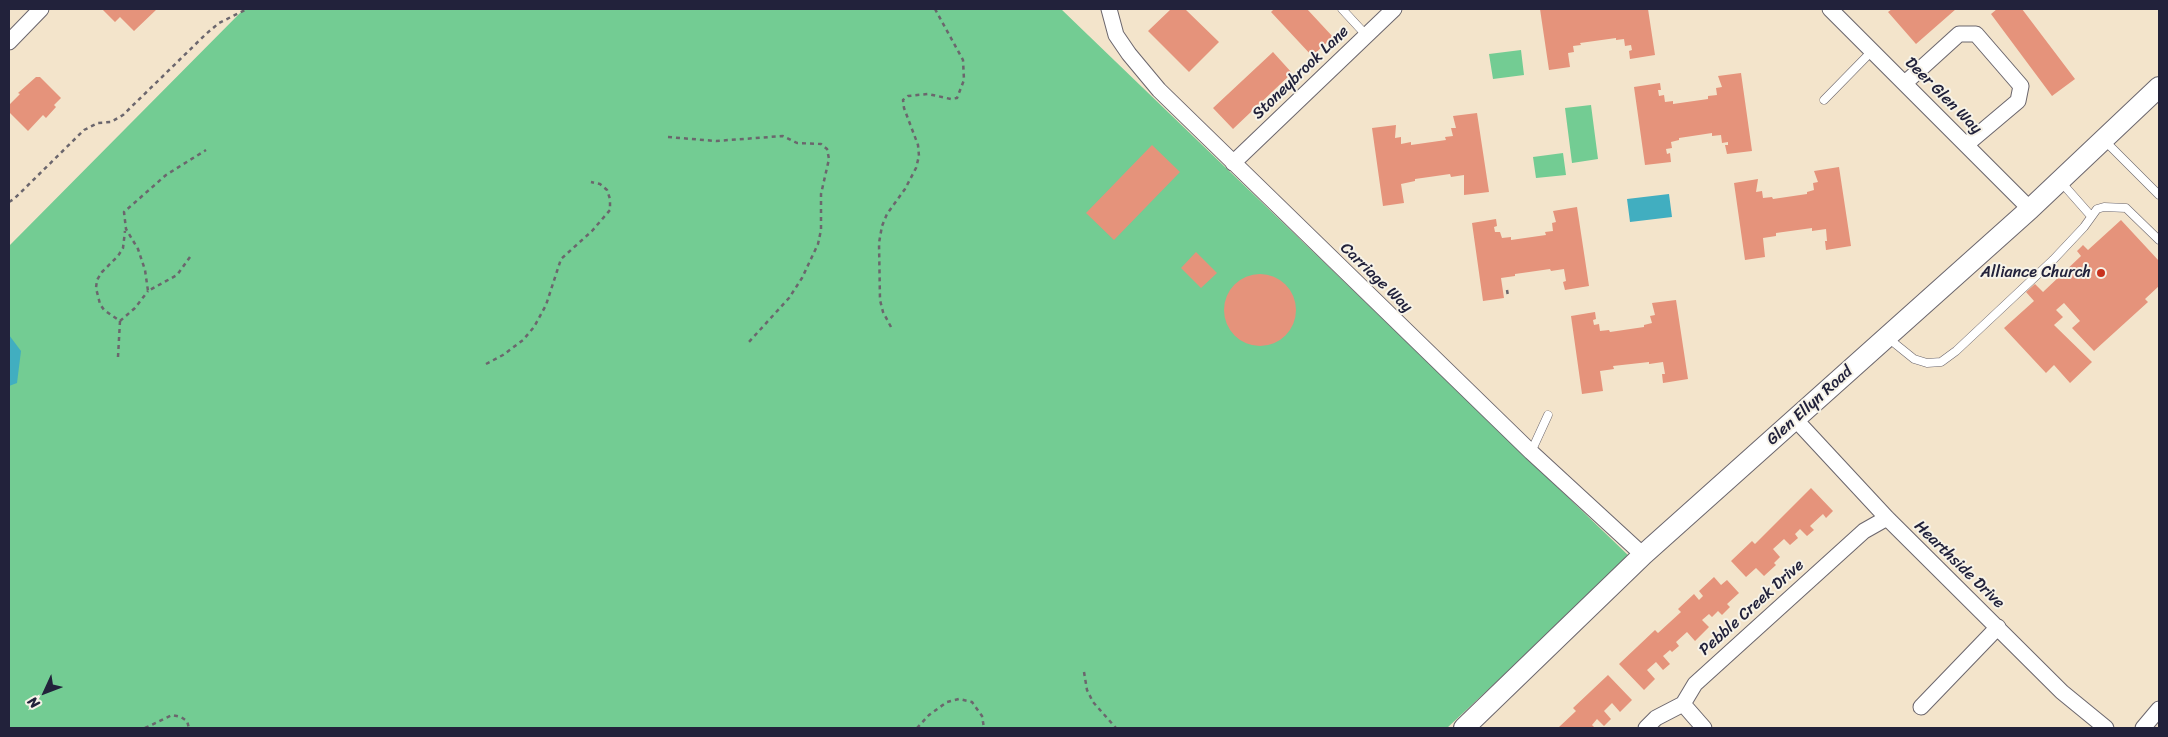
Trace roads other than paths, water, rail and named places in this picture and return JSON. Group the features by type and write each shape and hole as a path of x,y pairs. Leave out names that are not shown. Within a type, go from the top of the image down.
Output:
{"street":[{"path":"9,42 41,9"},
{"name":"Carriage Way","path":"1109,9 1116,35 1143,72 1233,163 1531,452 1643,554"},
{"name":"Stoneybrook Lane","path":"1233,163 1394,9"},
{"name":"Deer Glen Way","path":"1830,9 2030,209"},
{"path":"1905,83 1960,34 1976,34 2022,86 2018,101 1967,144"},
{"name":"Glen Ellyn Road","path":"1464,728 1643,554 2030,209 2159,87"},
{"name":"Hearthside Drive","path":"1795,419 1887,518 2062,692 2106,728"},
{"name":"Pebble Creek Drive","path":"1683,704 1695,684 1864,530 1887,518"},
{"path":"1921,707 1998,628"},
{"path":"1646,728 1656,718 1683,704 1704,728"},
{"path":"2143,728 2159,709"}],"lane":[{"path":"1342,9 1366,35"},
{"path":"1824,100 1872,51"},
{"path":"2103,140 2158,192"},
{"path":"2060,181 2091,216"},
{"path":"1887,337 1914,359 1927,363 1940,362 1956,351 2053,260 2084,227 2091,216 2104,206 2126,208 2159,240"},
{"path":"1531,452 1548,415"}],"water":[{"path":"1669,194 1672,217 1630,222 1627,199"},
{"path":"9,335 21,351 17,383 9,386"}],"place":[{"name":"Alliance Church","path":"2101,273"}]}
